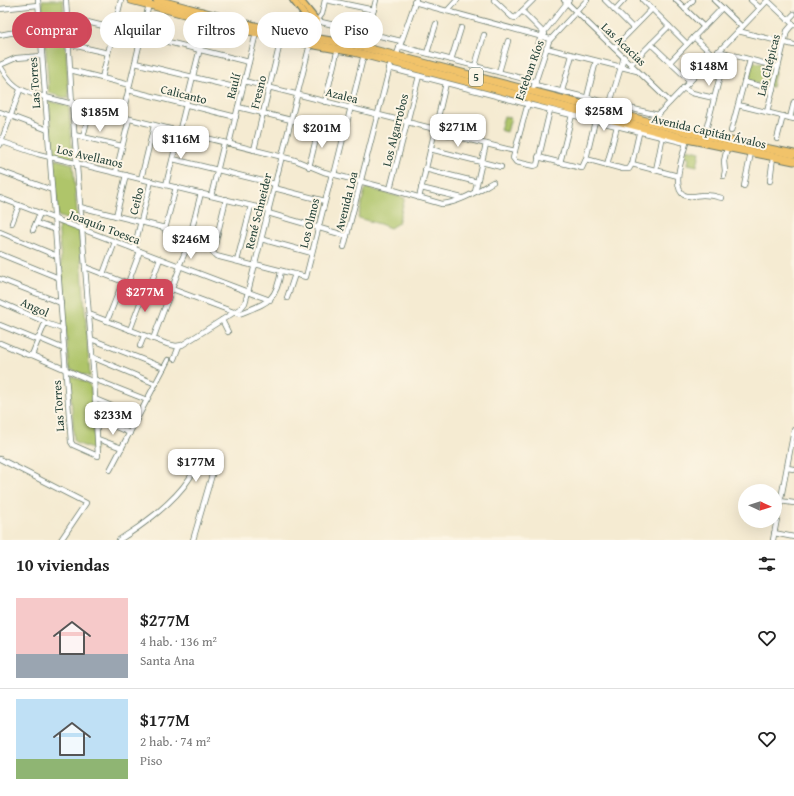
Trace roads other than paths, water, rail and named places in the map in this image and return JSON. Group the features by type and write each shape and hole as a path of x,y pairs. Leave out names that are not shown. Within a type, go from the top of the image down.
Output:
{"highway":[{"name":"Avenida Capitán Ávalos","path":"131,0 150,2 183,12"},
{"name":"Avenida Capitán Ávalos","path":"158,0 175,2 257,27"},
{"name":"Avenida Capitán Ávalos","path":"249,31 256,33"},
{"name":"Avenida Capitán Ávalos","path":"322,42 364,51 392,62 532,92 663,135 794,161"},
{"name":"Avenida Capitán Ávalos","path":"338,48 364,51"},
{"name":"Avenida Capitán Ávalos","path":"644,128 710,138 794,154"}],"main road":[{"path":"293,0 302,12"},
{"path":"300,0 310,12"}],"street":[{"name":"Las Torres","path":"66,0 67,12"},
{"path":"118,12 121,0"},
{"path":"322,14 326,0 374,10"},
{"name":"Los Olmos","path":"374,10 376,0"},
{"path":"447,11 457,0"},
{"path":"496,1 514,18 533,0"},
{"name":"Esteban Ríos","path":"538,157 535,166 514,160 515,151 532,92 550,39 587,0"},
{"path":"605,0 633,28"},
{"path":"615,10 624,0"},
{"path":"642,0 687,44"},
{"path":"676,0 704,27"},
{"path":"685,9 693,0"},
{"path":"714,0 742,27"},
{"path":"751,0 760,8"},
{"path":"586,159 628,169 630,168 644,128 768,0 793,25"},
{"path":"415,1 447,11 542,34"},
{"name":"Avenida Loa","path":"344,247 392,62 415,1"},
{"name":"Esteban Ríos","path":"527,80 542,34 567,1"},
{"name":"Las Acacias","path":"567,1 576,12 670,102"},
{"name":"Las Torres","path":"38,2 39,12"},
{"path":"0,9 38,2"},
{"path":"148,12 150,2"},
{"path":"670,62 722,8"},
{"path":"614,48 652,9"},
{"path":"522,11 542,34 550,39"},
{"name":"Las Chépicas","path":"788,20 794,14"},
{"path":"427,54 436,24"},
{"name":"Las Chépicas","path":"767,112 787,31 793,25"},
{"path":"631,64 669,26"},
{"path":"451,60 461,28"},
{"path":"738,31 794,45"},
{"path":"0,35 12,32"},
{"name":"Raulí","path":"211,196 217,170 236,117 256,33"},
{"path":"475,66 484,35"},
{"path":"694,37 714,56"},
{"name":"Avenida Capitán Ávalos","path":"383,39 427,54 527,80 532,92 550,110 617,126 644,128"},
{"path":"499,72 508,41"},
{"path":"175,44 249,62"},
{"path":"651,44 690,81"},
{"name":"Las Torres","path":"41,48 71,442 73,445 98,456 97,419 68,48"},
{"path":"86,48 108,53"},
{"path":"102,78 109,48"},
{"path":"122,117 139,48"},
{"name":"Fresno","path":"254,150 279,48"},
{"name":"René Schneider","path":"178,346 244,305 309,48"},
{"path":"325,102 338,48"},
{"name":"Los Olmos","path":"295,274 306,277 365,48"},
{"path":"546,48 638,71"},
{"path":"166,185 199,50"},
{"path":"718,51 778,67"},
{"path":"708,126 726,53"},
{"path":"562,91 572,54"},
{"path":"42,56 16,58 0,66 11,82 20,90 154,126 282,157 333,175 442,204 462,198 493,182"},
{"path":"610,103 624,57"},
{"path":"731,131 750,60"},
{"path":"586,97 596,61"},
{"path":"135,62 242,89"},
{"name":"Avenida Capitán Ávalos","path":"392,62 419,76 446,83 532,92 562,91 658,114"},
{"path":"70,70 130,85"},
{"name":"Los Algarrobos","path":"390,189 419,76"},
{"name":"Azalea","path":"244,81 515,151"},
{"path":"744,82 773,89"},
{"path":"418,198 446,83"},
{"path":"683,88 690,92 714,98"},
{"path":"0,142 20,90"},
{"name":"Calicanto","path":"128,90 236,117"},
{"path":"738,105 792,118 794,102"},
{"path":"238,107 344,133"},
{"path":"83,137 90,109"},
{"path":"550,110 538,157 582,168 586,159 595,121"},
{"path":"0,112 48,130"},
{"path":"560,162 572,115"},
{"path":"777,139 783,116"},
{"path":"116,172 129,119"},
{"name":"Ceibo","path":"142,178 154,126"},
{"path":"607,164 617,126"},
{"path":"309,167 319,127"},
{"path":"74,135 122,146"},
{"path":"656,170 663,135"},
{"name":"Avenida Capitán Ávalos","path":"663,135 686,143 678,176"},
{"name":"Los Avellanos","path":"0,142 29,151 251,206 347,236"},
{"path":"475,192 476,182 486,144"},
{"path":"724,176 726,148"},
{"path":"430,149 501,167"},
{"path":"744,186 751,153"},
{"path":"770,181 773,157"},
{"path":"172,159 217,170 325,201"},
{"path":"632,164 678,176 678,185 680,191 684,195 706,195 722,198"},
{"path":"425,169 476,182"},
{"path":"0,171 52,190"},
{"path":"116,216 126,175"},
{"name":"Ceibo","path":"134,249 152,181"},
{"path":"176,187 165,228 166,234 214,247"},
{"path":"421,188 462,198"},
{"path":"153,339 189,241 201,193"},
{"name":"Joaquín Toesca","path":"0,198 270,300"},
{"path":"226,200 214,247 214,254 216,256 295,274 287,298"},
{"path":"12,223 19,205"},
{"path":"237,261 251,206"},
{"path":"80,207 165,228"},
{"path":"33,230 40,213"},
{"path":"36,223 56,230"},
{"path":"0,232 58,256"},
{"path":"261,239 312,253"},
{"path":"103,274 115,242"},
{"path":"107,321 140,251"},
{"path":"0,254 59,278"},
{"path":"130,330 160,259"},
{"path":"85,267 168,299"},
{"path":"172,289 239,314 270,300 278,287 282,271"},
{"path":"0,279 61,304"},
{"name":"Angol","path":"0,302 45,323 63,329"},
{"path":"89,314 170,346 178,346 174,359"},
{"path":"222,320 228,332"},
{"path":"32,355 45,323"},
{"path":"0,325 64,349"},
{"path":"140,346 144,336"},
{"path":"91,339 164,368"},
{"path":"0,343 66,370 147,400"},
{"path":"92,357 156,384"},
{"path":"110,470 168,360"},
{"path":"95,399 138,417"},
{"path":"97,419 130,432"},
{"path":"782,492 794,433"},
{"path":"98,439 122,448"},
{"path":"120,540 149,519 185,485 202,457 208,453 213,454 216,457 216,462 193,540"},
{"path":"0,459 86,503 61,540"},
{"path":"787,468 794,469"},
{"path":"782,501 794,503"},
{"path":"773,540 775,528"},
{"path":"774,533 794,537"}]}
